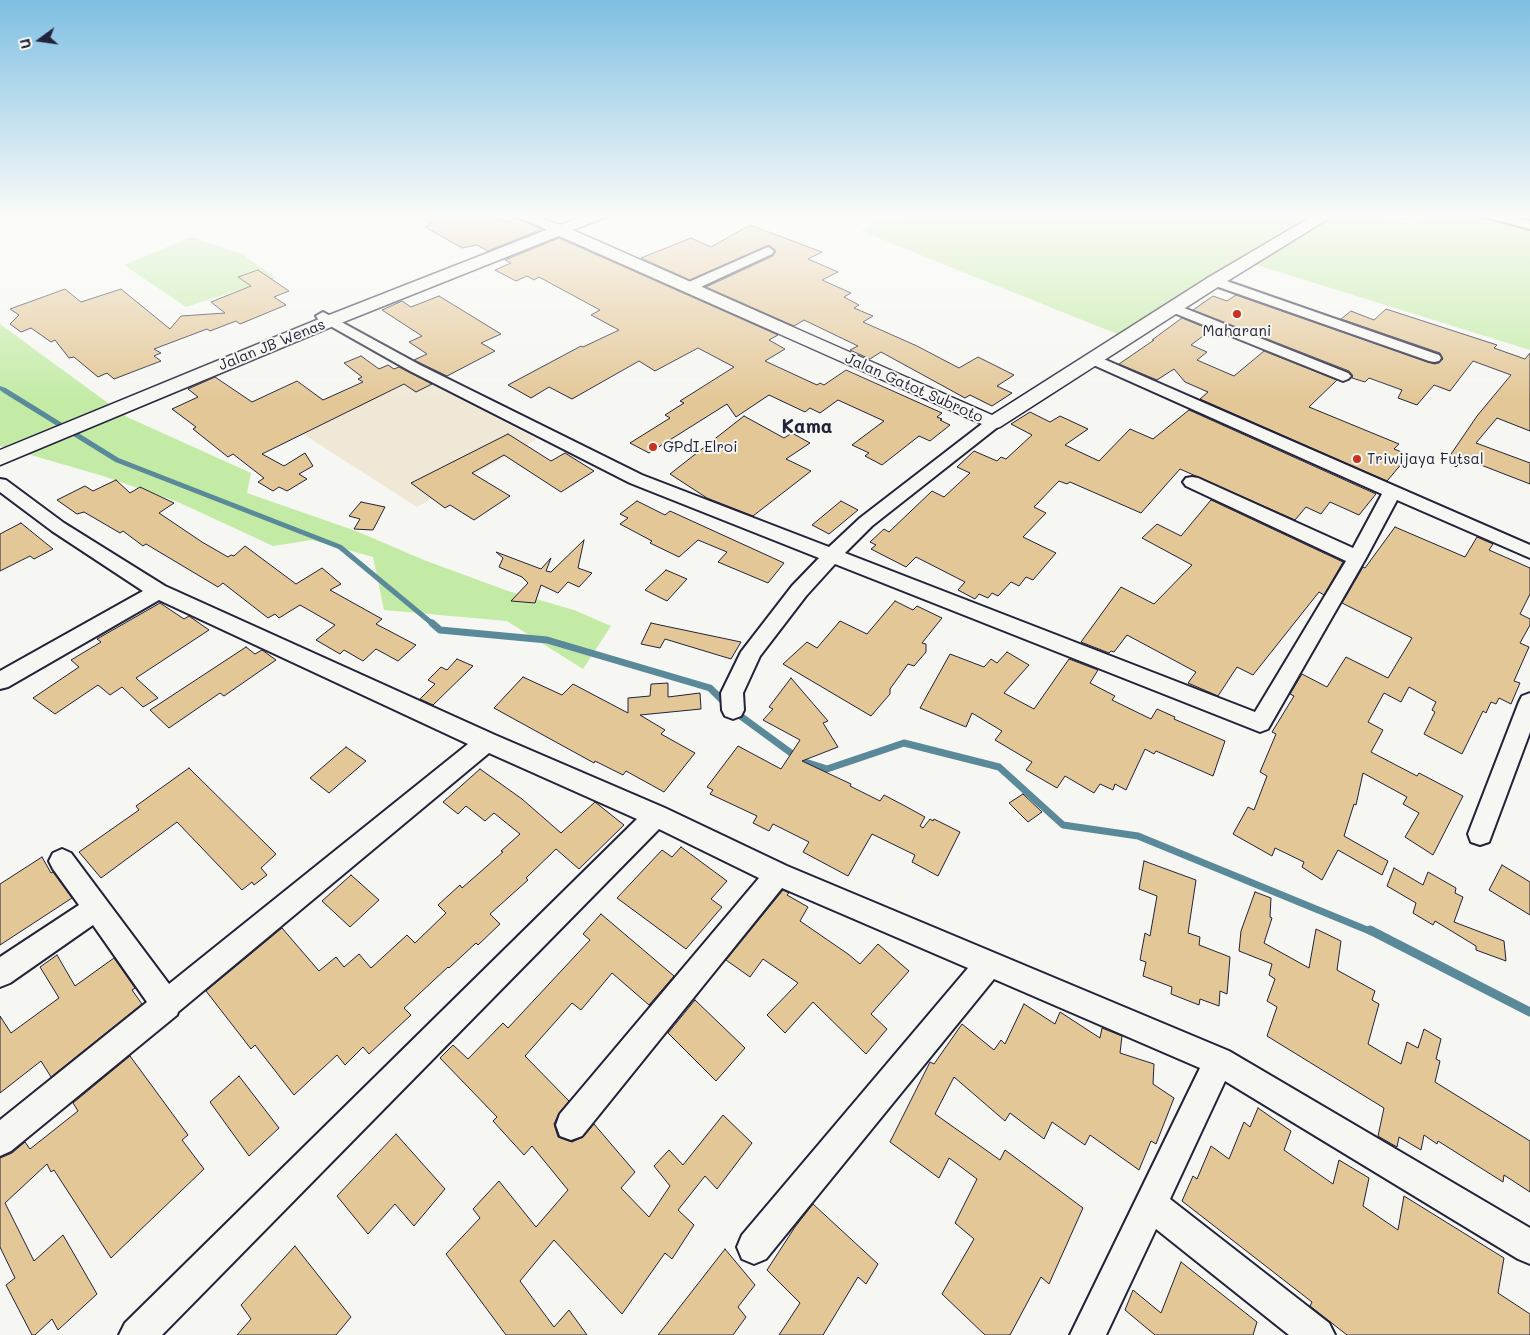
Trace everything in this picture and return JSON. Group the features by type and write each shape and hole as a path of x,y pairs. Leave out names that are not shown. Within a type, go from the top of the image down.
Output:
{"street":[{"name":"Jalan JB Wenas","path":"0,458 94,413 433,276"},
{"name":"Jalan Gatot Subroto","path":"661,276 993,422 1094,360 1223,276"},
{"path":"687,288 713,276"},
{"path":"1215,281 1434,358"},
{"path":"1174,308 1343,376"},
{"path":"326,318 415,368 636,479 1260,723 1357,558 1392,492"},
{"path":"1094,360 1530,552"},
{"path":"733,710 732,693 751,652 799,591 866,522 993,422"},
{"name":"Jalan JB Wenas","path":"0,448 58,429"},
{"path":"1192,482 1357,558"},
{"path":"0,484 58,527 158,591 487,742 656,816 778,874 1220,1061 1530,1247"},
{"path":"0,680 158,591"},
{"path":"1480,834 1530,702"},
{"path":"0,1140 167,1006 487,742"},
{"path":"137,1335 656,816"},
{"path":"62,861 167,1006"},
{"path":"571,1125 778,874"},
{"path":"0,973 95,909"},
{"path":"754,1247 989,964"},
{"path":"1088,1335 1152,1206 1220,1061"},
{"path":"1152,1206 1317,1335"}],"shaded area":[{"path":"409,372 537,439 417,507 292,427"}],"green space":[{"path":"141,276 274,276 276,278 186,307"},
{"path":"974,276 1224,276 1127,338"},
{"path":"1293,276 1530,276 1530,350"},
{"path":"0,324 127,417 251,473 247,493 356,531 424,560 508,591 574,610 611,626 583,669 507,621 384,610 373,557 312,540 273,546 178,502 103,476 0,446"}],"building":[{"path":"267,276 289,291 274,297 286,305 240,324 236,321 210,331 207,329 154,349 161,353 154,356 161,361 114,379 107,373 98,377 74,357 69,358 55,340 51,342 31,328 21,332 10,324 19,315 10,309 65,289 81,302 121,289 170,329 181,316 225,313 211,302 251,286 238,277"},
{"path":"507,276 526,276 516,281"},
{"path":"528,276 645,276 778,335 769,340 785,349 765,361 817,385 820,383 824,385 846,370 942,413 937,417 950,425 930,441 919,436 882,465 865,456 869,453 852,445 884,421 838,400 820,413 810,408 805,412 769,395 736,417 727,404 649,453 630,443 670,418 665,415 684,403 680,401 734,367 698,348 655,371 639,361 572,399 549,387 531,398 508,385 581,346 583,347 619,330 591,315 600,310 539,277 534,280"},
{"path":"682,276 698,276 690,280"},
{"path":"729,276 829,276 822,280 851,293 844,297 859,305 854,308 873,316 863,322 917,346 959,368 978,357 1014,375 997,386 1012,393 992,406 970,395 965,398 881,352 870,359 850,350 858,346 804,320 794,326 706,287"},
{"path":"1236,295 1434,364 1439,363 1443,359 1440,353 1341,319 1351,311 1374,320 1386,309 1497,345 1494,348 1525,359 1530,353 1530,431 1497,418 1476,443 1530,463 1530,484 1463,458 1456,467 1447,460 1477,416 1511,375 1473,361 1450,391 1434,385 1417,405 1398,398 1402,390 1369,378 1365,382 1352,378 1349,371 1193,310 1213,296 1227,301"},
{"path":"439,296 501,334 481,343 495,351 447,376 414,360 427,354 409,342 422,336 382,310 402,301 411,307"},
{"path":"1182,318 1211,330 1191,345 1207,352 1197,360 1234,376 1264,351 1337,380 1309,407 1399,444 1394,449 1409,455 1387,481 1200,399 1208,392 1185,382 1174,369 1157,380 1119,364"},
{"path":"361,356 379,369 388,365 394,369 399,367 432,384 416,392 404,384 262,454 284,466 305,453 313,466 299,474 307,479 287,491 279,487 273,491 258,482 264,478 233,454 228,457 193,429 196,427 172,409 198,397 188,389 215,377 252,402 297,381 323,400 363,382 358,379 362,377 344,363"},
{"path":"1189,410 1376,494 1359,515 1330,502 1321,514 1306,507 1295,520 1180,469 1141,513 1070,482 1067,484 1059,481 1034,507 1046,513 1023,537 1056,553 1033,580 1026,577 1019,586 1011,582 998,596 992,593 988,598 979,594 975,599 958,590 965,582 916,557 906,567 871,549 876,545 870,542 884,529 889,532 932,491 944,497 970,473 957,467 974,451 997,461 1001,457 1006,459 1032,435 1011,424 1030,412 1050,422 1060,416 1088,429 1065,445 1099,461 1130,429 1153,439"},
{"path":"744,416 784,438 792,433 810,443 786,459 811,471 753,516 707,498 670,474"},
{"path":"508,434 551,461 565,453 594,471 561,492 504,455 472,473 510,496 474,520 450,505 445,508 411,483"},
{"path":"116,480 130,493 140,487 174,503 159,513 228,557 234,556 245,546 296,584 322,568 341,584 330,590 382,619 376,624 416,645 398,661 376,649 363,661 344,650 340,654 316,640 335,625 300,605 279,618 275,614 268,618 223,583 218,587 146,544 143,546 123,531 120,533 84,512 77,514 57,500 85,486 93,491"},
{"path":"1211,500 1343,562 1324,595 1319,592 1253,675 1237,667 1218,696 1188,683 1196,672 1127,635 1114,652 1111,651 1109,653 1081,642 1121,587 1154,604 1192,565 1142,538 1157,524 1181,536"},
{"path":"637,501 665,515 670,511 784,563 768,583 718,562 727,552 698,540 679,557 650,543 652,541 620,524 628,518 620,514"},
{"path":"841,501 858,510 829,534 812,525"},
{"path":"361,502 385,507 373,530 354,529 360,519 349,516"},
{"path":"21,523 53,549 34,559 30,556 0,571 0,534"},
{"path":"1395,527 1465,557 1477,537 1493,544 1489,550 1530,568 1530,594 1520,614 1530,619 1530,625 1520,643 1529,647 1514,681 1520,683 1511,704 1499,698 1496,704 1491,702 1486,713 1483,711 1462,754 1424,734 1435,712 1432,710 1436,702 1409,687 1401,702 1384,693 1368,722 1383,730 1371,752 1417,776 1419,773 1463,796 1433,855 1405,837 1419,813 1403,804 1407,797 1363,773 1356,805 1354,804 1344,836 1388,861 1382,875 1338,850 1322,880 1302,867 1304,862 1275,848 1272,856 1233,834 1248,807 1254,810 1267,776 1260,772 1276,734 1272,732 1294,696 1290,694 1302,674 1327,687 1346,657 1388,678 1412,638 1342,603 1363,567 1365,568"},
{"path":"584,540 578,568 592,573 579,587 568,582 558,593 541,585 535,603 511,601 528,583 522,577 499,567 503,558 496,552 541,569 551,558 546,571 551,572"},
{"path":"666,570 687,579 667,601 645,590"},
{"path":"895,601 913,610 917,606 942,618 922,643 926,644 926,652 914,666 908,664 890,689 890,694 871,716 783,664 807,642 817,648 840,621 867,634"},
{"path":"160,603 184,619 189,616 209,630 136,678 158,698 143,707 122,687 110,695 98,685 55,714 33,698 79,667 71,660 101,642 97,639"},
{"path":"651,623 741,642 731,659 665,639 660,648 641,644"},
{"path":"246,647 255,654 262,650 276,660 224,696 220,693 169,728 150,710"},
{"path":"1007,652 1029,665 1004,693 1034,709 1069,659 1098,670 1090,683 1115,696 1112,700 1151,719 1157,709 1175,717 1174,719 1225,741 1213,776 1156,751 1154,754 1145,749 1126,790 1115,784 1113,790 1100,784 1094,793 1065,776 1057,788 1026,770 1032,762 995,740 1002,731 972,713 966,727 920,708 950,654 984,667 991,659 997,663"},
{"path":"457,659 473,666 433,705 420,699 435,684 428,680 441,667 447,670"},
{"path":"523,677 562,695 573,684 628,713 628,698 650,696 651,684 668,683 668,697 700,693 701,709 640,715 665,730 661,734 695,753 664,792 626,771 623,775 595,761 594,763 494,708"},
{"path":"791,678 828,721 823,723 838,747 802,761 851,784 850,786 880,801 884,795 925,817 920,826 923,828 930,819 933,821 934,819 960,832 938,876 912,862 915,855 872,834 848,876 803,852 809,842 773,824 769,831 753,823 757,816 710,794 713,790 707,787 738,746 781,769 800,740 763,720 773,709 769,707"},
{"path":"346,747 366,761 329,793 310,778"},
{"path":"189,768 276,854 261,868 267,875 254,885 252,882 242,890 177,822 101,878 79,852 139,810 136,806"},
{"path":"480,769 522,799 561,833 595,802 624,825 579,869 556,849 526,878 528,880 490,914 500,924 478,945 476,943 448,967 404,1008 411,1015 369,1054 363,1047 345,1065 337,1055 294,1095 255,1045 251,1049 206,991 282,928 319,971 336,957 344,967 359,954 371,968 407,935 415,943 446,913 438,905 460,885 462,888 503,852 501,851 520,834 494,813 485,821 466,806 458,814 443,802"},
{"path":"1023,794 1042,812 1028,822 1009,803"},
{"path":"681,847 727,881 711,899 722,907 686,949 617,898 662,850 672,857"},
{"path":"42,857 51,873 53,872 72,898 0,945 0,884"},
{"path":"1144,861 1196,880 1188,933 1200,937 1199,945 1230,957 1227,994 1220,991 1219,1006 1200,999 1199,1005 1171,994 1172,987 1143,976 1146,962 1140,960 1145,933 1150,936 1157,896 1139,889"},
{"path":"1502,865 1530,882 1530,915 1489,890"},
{"path":"1394,868 1423,885 1428,872 1456,888 1455,893 1463,897 1454,922 1504,941 1506,961 1476,950 1476,946 1435,921 1433,925 1413,913 1416,903 1387,886"},
{"path":"351,875 379,900 350,927 322,901"},
{"path":"783,890 789,893 787,895 808,907 800,921 860,964 878,944 909,971 871,1014 887,1029 866,1054 813,1002 785,1033 767,1015 798,983 763,959 750,977 726,960"},
{"path":"1255,892 1271,898 1270,917 1272,918 1264,943 1309,968 1316,929 1341,941 1337,970 1375,991 1372,1000 1379,1004 1368,1044 1401,1064 1407,1042 1418,1048 1424,1029 1441,1039 1436,1059 1440,1061 1435,1082 1530,1141 1530,1192 1504,1175 1503,1182 1438,1141 1437,1144 1424,1135 1421,1150 1399,1137 1397,1147 1378,1136 1384,1108 1267,1036 1277,1007 1267,1001 1275,979 1269,975 1272,964 1239,951 1241,931"},
{"path":"601,914 674,976 649,1005 612,973 581,1010 572,1003 525,1056 569,1101 559,1113 554,1124 558,1137 572,1142 583,1137 594,1124 635,1172 621,1188 649,1217 670,1186 654,1166 669,1150 683,1165 723,1115 752,1143 717,1189 705,1176 678,1210 694,1225 672,1259 665,1253 622,1314 554,1240 520,1281 554,1327 569,1310 587,1335 506,1335 446,1254 480,1218 473,1209 499,1181 536,1227 568,1190 532,1146 524,1155 493,1121 497,1117 440,1058 453,1045 468,1059 503,1023 508,1028 590,940 583,934"},
{"path":"57,955 75,986 114,958 135,988 132,990 142,1004 51,1077 41,1061 0,1093 0,1016 11,1033 59,998 40,967"},
{"path":"695,1000 745,1048 716,1081 668,1033"},
{"path":"1024,1004 1055,1024 1060,1012 1100,1038 1102,1028 1122,1036 1120,1053 1154,1064 1153,1084 1174,1098 1156,1144 1151,1141 1139,1170 1090,1135 1085,1145 1052,1122 1044,1139 1010,1113 1005,1121 954,1077 935,1114 1000,1160 1005,1150 1083,1208 1049,1284 1041,1277 1010,1335 985,1335 942,1294 974,1239 955,1223 977,1179 949,1158 939,1178 890,1142 930,1062 934,1064 962,1024 994,1050 1001,1040 1005,1044"},
{"path":"130,1056 188,1135 182,1140 204,1169 111,1258 54,1170 51,1172 47,1164 5,1203 34,1261 63,1235 97,1294 58,1330 52,1319 35,1335 32,1335 6,1285 15,1278 0,1247 0,1158 12,1153 25,1142 30,1149 78,1111 73,1103"},
{"path":"239,1076 279,1128 249,1156 210,1102"},
{"path":"1258,1108 1291,1131 1284,1150 1333,1184 1339,1160 1369,1178 1363,1206 1398,1230 1404,1196 1504,1258 1498,1293 1530,1314 1530,1335 1347,1335 1310,1306 1312,1302 1182,1201 1193,1176 1197,1179 1211,1146 1229,1159 1244,1122 1250,1127"},
{"path":"396,1134 445,1189 414,1226 395,1204 368,1234 337,1196"},
{"path":"813,1204 878,1264 866,1284 858,1277 823,1335 779,1335 800,1303 767,1270 795,1227"},
{"path":"295,1246 351,1317 336,1335 237,1335 251,1319 241,1305"},
{"path":"725,1249 755,1285 738,1307 746,1317 733,1335 658,1335"},
{"path":"1181,1262 1257,1322 1253,1335 1155,1335 1125,1310 1133,1290 1161,1313"}],"waterway":[{"path":"0,388 4,390"},
{"path":"4,390 117,460 340,547 434,625"},
{"path":"432,623 440,630 547,640 710,688 727,705"},
{"path":"735,712 802,761 827,769 904,743 999,767 1063,825 1138,836 1372,932"},
{"path":"1370,930 1530,1012"}],"place":[{"name":"Maharani","path":"1237,314"},
{"name":"GPdI Elroi","path":"653,447"},
{"name":"Triwijaya Futsal","path":"1357,459"}],"district":[{"name":"Kama","path":"807,427"}]}
